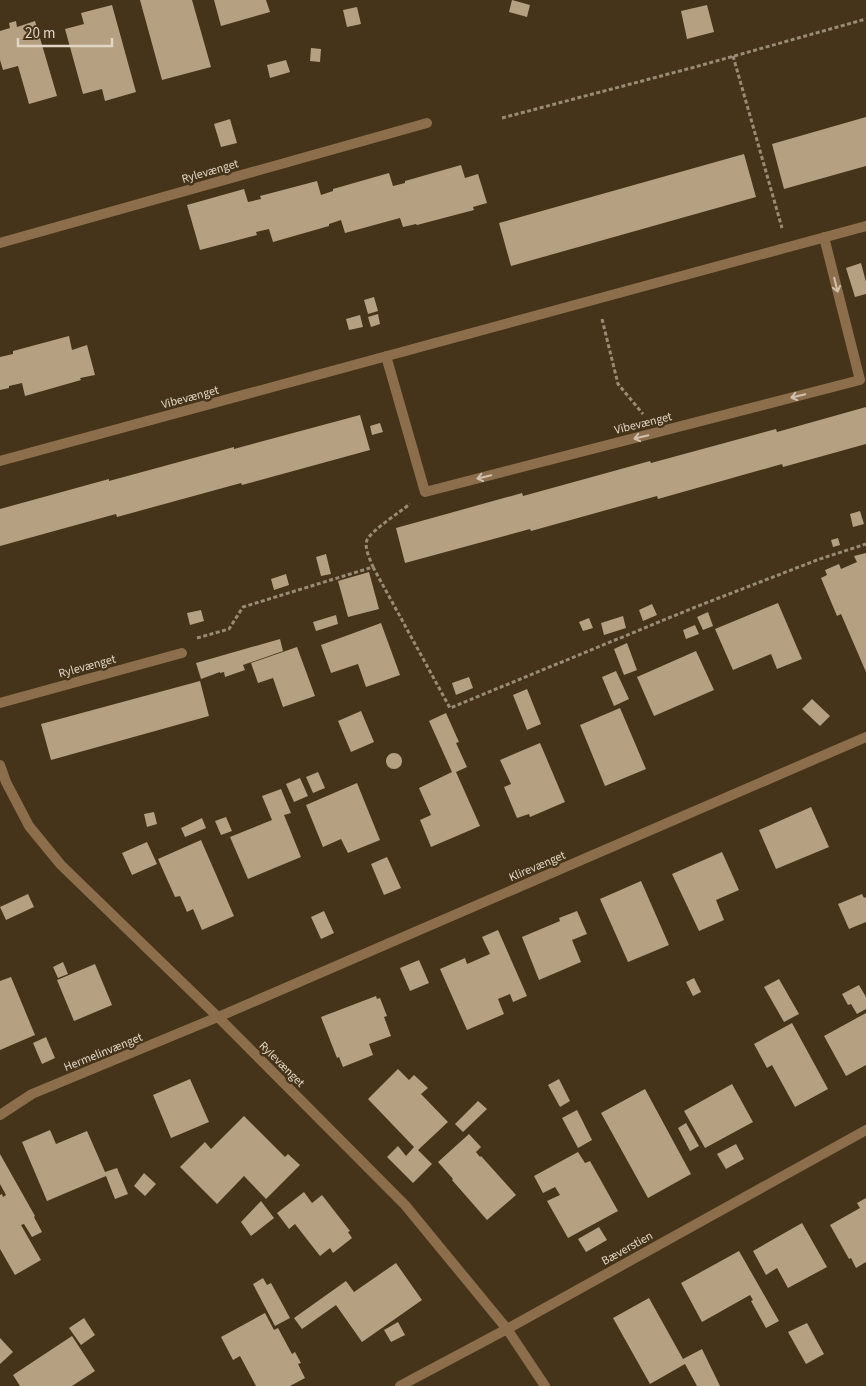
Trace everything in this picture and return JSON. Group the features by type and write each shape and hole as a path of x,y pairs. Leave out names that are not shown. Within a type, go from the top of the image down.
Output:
{"street":[{"name":"Rylevænget","path":"0,243 427,123"},
{"name":"Vibevænget","path":"0,461 866,226"},
{"name":"Vibevænget","path":"425,492 860,380 824,237"},
{"path":"386,356 425,492"},
{"name":"Rylevænget","path":"0,703 182,653"},
{"name":"Klirevænget","path":"218,1017 866,737"},
{"name":"Rylevænget","path":"0,765 6,782 29,826 61,865 218,1017 405,1205 507,1329 545,1386"},
{"name":"Hermelinvænget","path":"0,1115 32,1094 218,1017"},
{"name":"Bæverstien","path":"400,1386 507,1329 866,1130"}],"path":[{"path":"502,118 866,19"},
{"path":"733,56 787,247"},
{"path":"596,299 618,384 658,432"},
{"path":"425,492 367,540 367,551 373,567 450,708 702,604 816,560 866,544"},
{"path":"182,653 188,641 229,629 243,608 373,567"}],"building":[{"path":"140,0 192,0 211,67 162,80"},
{"path":"214,0 266,0 270,12 221,26"},
{"path":"512,0 530,5 527,17 509,12"},
{"path":"112,5 136,92 105,101 102,89 83,94 65,29 84,24 81,13"},
{"path":"707,5 714,32 687,39 681,11"},
{"path":"357,7 361,24 347,27 343,10"},
{"path":"16,21 17,27 35,21 57,96 29,104 18,66 3,70 0,60 0,31 10,28 9,23"},
{"path":"311,48 321,49 320,62 310,61"},
{"path":"286,60 290,72 270,78 267,65"},
{"path":"866,117 866,166 784,189 772,144"},
{"path":"230,119 237,143 221,147 214,124"},
{"path":"744,154 756,197 511,266 499,223"},
{"path":"461,165 465,178 478,174 487,203 473,207 474,210 417,225 403,227 400,218 345,233 341,220 329,224 329,226 273,242 269,229 256,232 257,235 200,250 187,205 244,189 248,202 261,199 260,196 317,181 321,195 333,191 333,189 389,173 393,186"},
{"path":"861,263 866,282 866,294 855,297 846,268"},
{"path":"374,297 378,311 368,314 364,300"},
{"path":"378,314 380,324 371,327 368,317"},
{"path":"360,315 363,327 349,330 346,319"},
{"path":"69,336 72,350 87,345 95,375 25,396 22,383 0,390 0,357 13,354 13,351"},
{"path":"866,407 866,444 783,467 782,464 658,499 657,496 405,563 396,528 522,493 523,496 650,461 651,463 776,429 777,432"},
{"path":"360,415 370,450 117,517 116,514 0,546 0,509"},
{"path":"380,423 383,432 372,435 370,426"},
{"path":"860,511 864,524 853,527 850,514"},
{"path":"838,538 840,545 833,547 831,540"},
{"path":"866,553 866,672 841,614 837,616 821,578 827,575 825,570 839,564 841,569 857,562 854,556"},
{"path":"326,554 331,574 321,576 316,557"},
{"path":"369,572 379,609 348,617 338,581"},
{"path":"286,574 289,585 274,590 271,579"},
{"path":"778,603 802,659 777,669 771,654 733,670 715,629"},
{"path":"652,604 657,615 643,621 639,610"},
{"path":"201,610 204,621 190,625 187,613"},
{"path":"708,612 713,626 703,630 697,617"},
{"path":"336,615 338,624 316,631 313,622"},
{"path":"623,616 626,628 604,635 601,623"},
{"path":"589,618 593,628 583,631 579,622"},
{"path":"381,623 400,675 366,687 358,664 331,673 321,645"},
{"path":"695,625 699,634 686,639 683,630"},
{"path":"280,639 283,651 243,665 245,670 225,677 224,672 220,672 201,679 196,663"},
{"path":"627,643 637,670 624,675 614,649"},
{"path":"297,647 315,696 283,707 273,678 258,683 251,663"},
{"path":"696,651 714,690 654,716 637,677"},
{"path":"616,671 629,699 614,706 602,677"},
{"path":"469,677 473,688 456,695 452,683"},
{"path":"200,681 209,716 51,760 41,724"},
{"path":"527,689 541,724 527,730 513,695"},
{"path":"812,699 830,716 820,726 802,709"},
{"path":"620,708 646,769 605,786 580,725"},
{"path":"361,711 374,742 351,752 338,721"},
{"path":"446,713 459,742 456,743 467,767 456,772 480,826 431,847 420,820 431,815 419,788 452,772 429,721"},
{"path":"540,743 565,802 530,817 529,814 517,818 504,787 511,784 500,760"},
{"path":"394,753 400,755 402,761 400,767 394,769 388,767 386,761 388,755"},
{"path":"318,772 325,788 313,793 306,777"},
{"path":"300,778 308,796 294,802 286,784"},
{"path":"357,783 380,840 348,853 341,839 323,847 306,805"},
{"path":"281,789 291,813 284,815 301,857 248,879 230,837 272,820 262,796"},
{"path":"811,807 829,847 776,869 759,830"},
{"path":"154,812 157,824 147,827 144,814"},
{"path":"226,817 232,831 221,835 215,821"},
{"path":"202,818 206,828 185,837 181,828"},
{"path":"201,840 234,916 202,930 193,909 187,912 180,896 175,897 158,859"},
{"path":"147,842 157,864 132,875 122,853"},
{"path":"722,852 739,890 716,900 724,920 699,931 672,874"},
{"path":"387,857 401,888 384,895 371,864"},
{"path":"641,881 669,945 628,962 600,899"},
{"path":"28,894 34,907 6,920 0,907"},
{"path":"862,894 864,898 866,897 866,922 849,929 838,904"},
{"path":"324,911 334,933 321,939 311,917"},
{"path":"577,911 587,934 572,940 581,962 539,980 522,937 560,921 559,918"},
{"path":"498,930 527,996 513,1002 510,994 498,999 504,1014 467,1030 440,969 465,958 467,964 490,954 482,937"},
{"path":"419,960 429,983 410,991 400,968"},
{"path":"63,962 68,974 58,978 53,967"},
{"path":"95,964 112,1005 74,1021 57,980"},
{"path":"11,977 35,1035 0,1050 0,981"},
{"path":"694,978 701,992 693,996 686,982"},
{"path":"779,979 799,1014 784,1022 764,987"},
{"path":"859,985 866,997 866,1009 857,1014 851,1004 848,1005 842,994"},
{"path":"376,996 377,999 380,998 387,1016 384,1017 391,1036 369,1044 373,1055 343,1067 339,1057 337,1058 321,1017"},
{"path":"866,1013 866,1065 846,1076 824,1036"},
{"path":"792,1023 828,1089 795,1107 772,1065 767,1068 754,1044"},
{"path":"46,1037 55,1058 42,1064 33,1043"},
{"path":"398,1069 409,1080 414,1075 428,1088 421,1094 448,1122 418,1150 432,1164 413,1183 387,1157 398,1146 406,1156 414,1147 368,1099"},
{"path":"190,1079 209,1122 171,1138 153,1095"},
{"path":"559,1079 570,1101 560,1107 548,1085"},
{"path":"732,1084 753,1122 705,1148 684,1111"},
{"path":"645,1089 691,1174 648,1198 601,1113"},
{"path":"478,1101 487,1109 463,1132 455,1124"},
{"path":"577,1110 592,1140 578,1148 562,1118"},
{"path":"244,1116 285,1157 288,1154 300,1165 266,1199 244,1176 217,1204 180,1167 205,1142 211,1149"},
{"path":"686,1123 699,1146 690,1151 678,1128"},
{"path":"50,1130 56,1144 87,1131 105,1172 117,1168 128,1194 115,1199 106,1176 47,1201 22,1142"},
{"path":"469,1134 481,1147 476,1152 516,1195 487,1220 438,1162"},
{"path":"736,1144 744,1159 726,1169 717,1154"},
{"path":"578,1152 585,1163 590,1161 618,1211 568,1238 547,1201 560,1195 555,1187 543,1193 534,1176"},
{"path":"0,1154 42,1232 32,1237 24,1224 21,1225 41,1260 15,1275 0,1249 0,1195 2,1194 3,1197 6,1195 0,1184"},
{"path":"144,1173 156,1184 145,1196 134,1186"},
{"path":"304,1192 312,1203 322,1195 350,1231 348,1232 352,1238 333,1253 330,1248 320,1256 295,1224 289,1229 277,1213"},
{"path":"866,1198 866,1262 856,1268 830,1225 860,1208 857,1203"},
{"path":"261,1201 274,1218 251,1236 241,1222"},
{"path":"802,1223 827,1267 788,1288 777,1268 766,1275 753,1251"},
{"path":"599,1227 607,1240 586,1252 578,1239"},
{"path":"739,1251 779,1321 766,1328 751,1301 753,1300 750,1295 702,1322 681,1283"},
{"path":"396,1263 422,1300 362,1342 336,1305 302,1329 294,1318 346,1281 354,1292"},
{"path":"263,1278 267,1285 271,1283 290,1318 275,1326 253,1284"},
{"path":"649,1298 683,1359 702,1349 720,1386 697,1386 685,1364 650,1384 613,1318"},
{"path":"265,1313 274,1330 278,1328 292,1354 295,1352 301,1363 298,1364 305,1378 290,1386 256,1386 240,1356 233,1360 221,1337"},
{"path":"84,1318 95,1335 81,1345 69,1328"},
{"path":"398,1322 405,1335 391,1342 384,1330"},
{"path":"807,1323 824,1354 806,1364 788,1332"},
{"path":"72,1336 95,1371 72,1386 20,1386 13,1375"},
{"path":"0,1338 13,1352 0,1364"}]}
